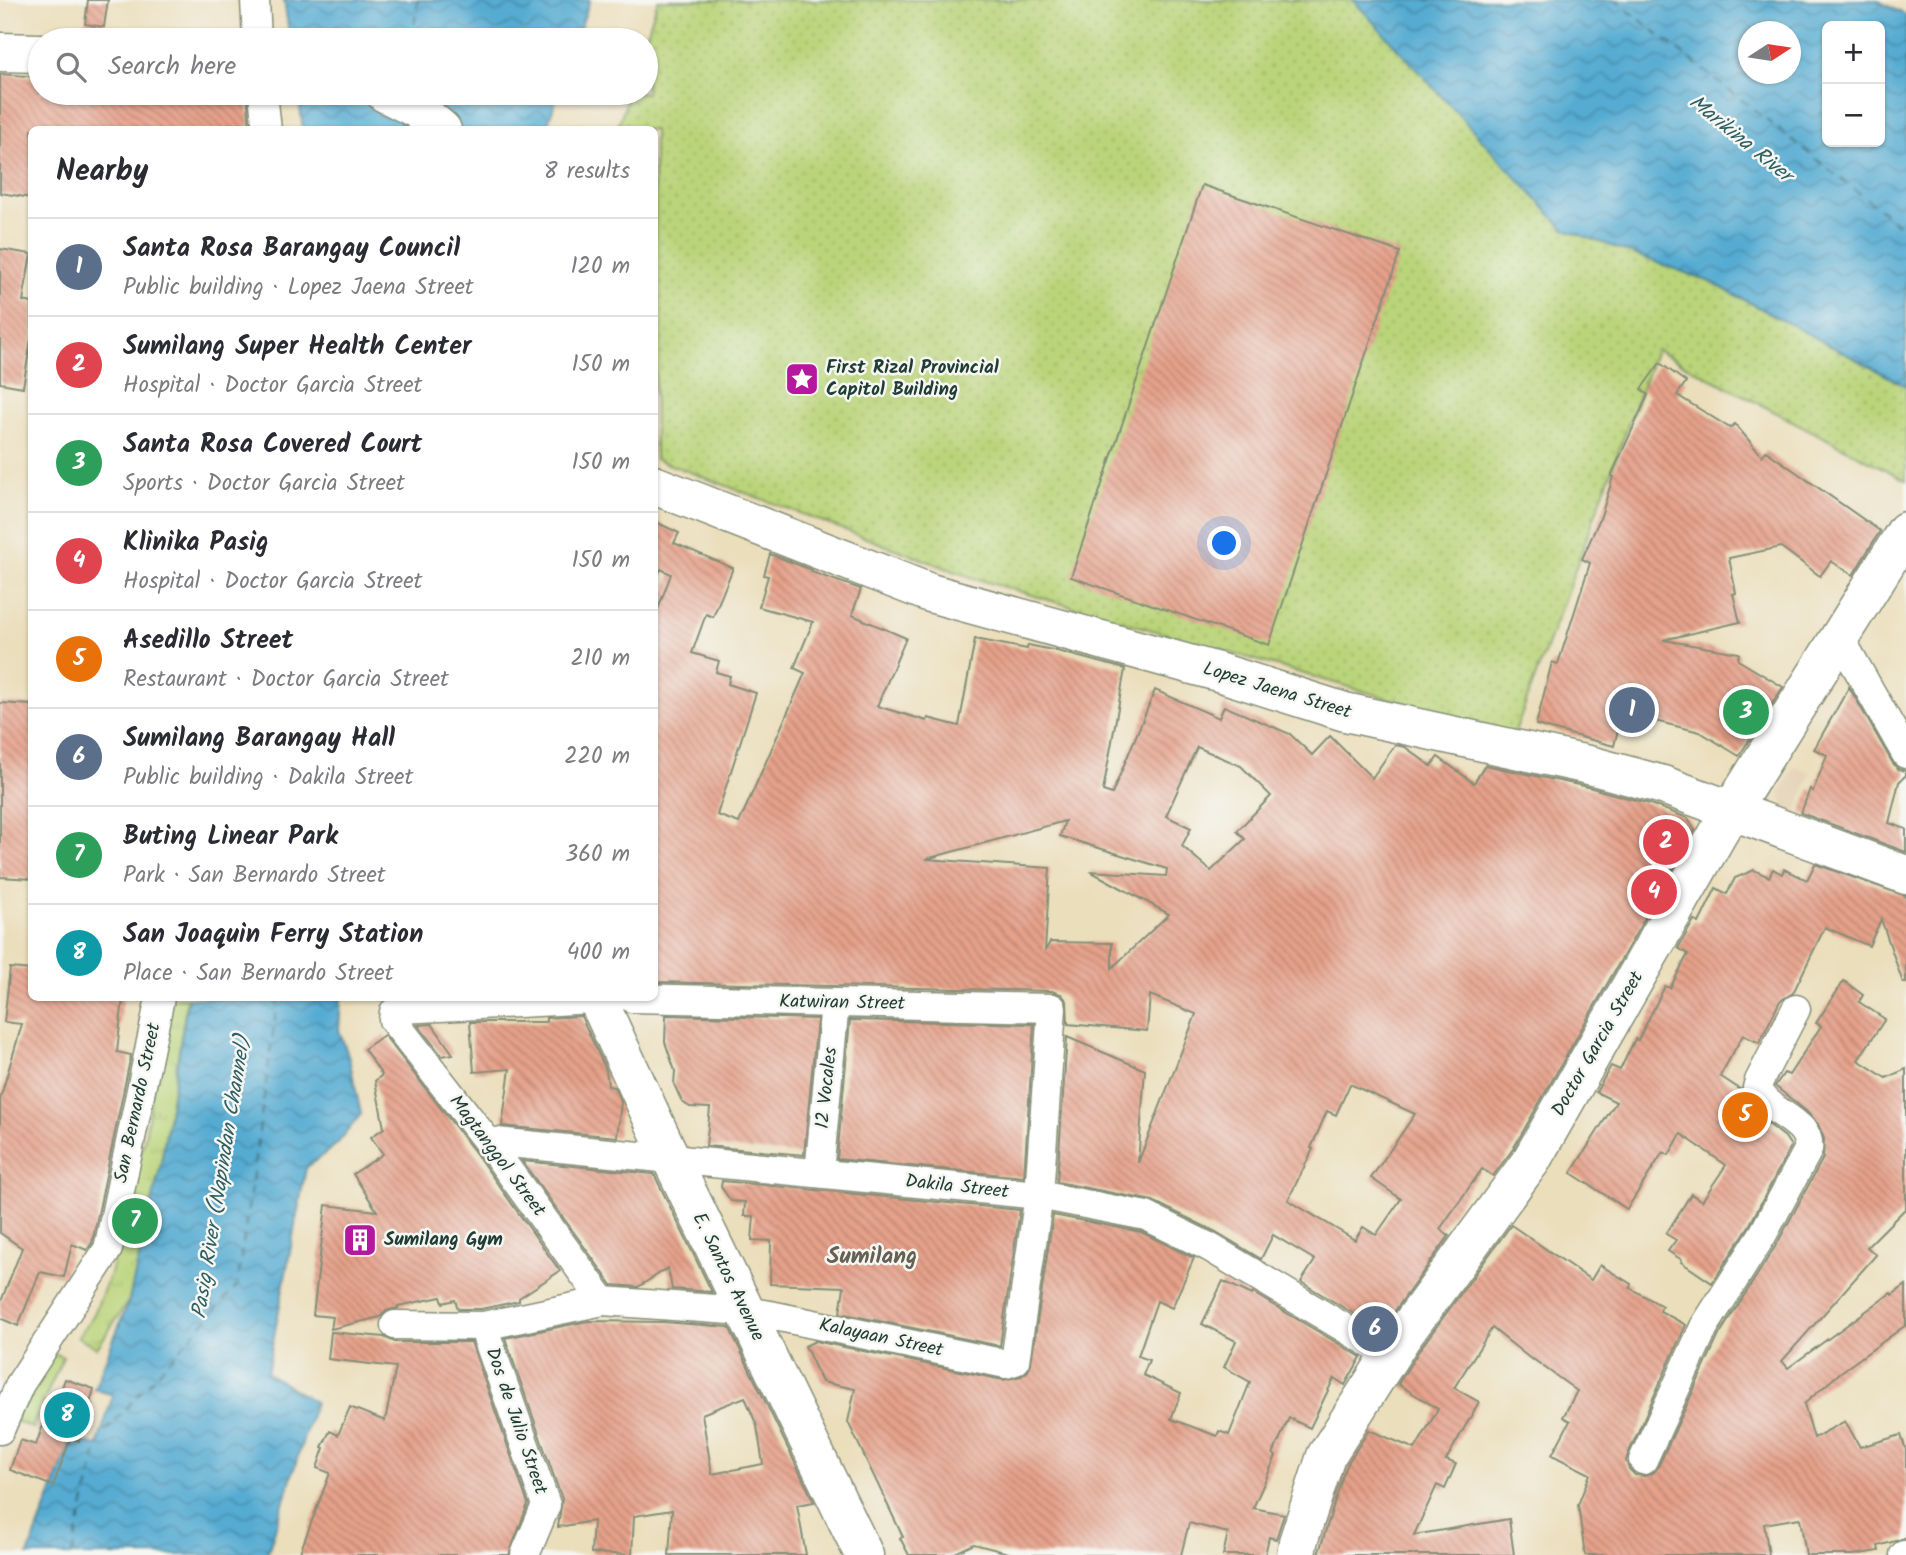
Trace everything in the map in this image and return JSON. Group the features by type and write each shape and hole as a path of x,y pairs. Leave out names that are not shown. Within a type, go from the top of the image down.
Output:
{"street":[{"path":"255,0 256,28"},
{"path":"0,52 28,53"},
{"path":"264,105 267,126"},
{"path":"409,105 437,126"},
{"name":"Lopez Jaena Street","path":"658,487 930,593 1218,672 1345,712 1593,766 1663,785 1906,875"},
{"name":"Doctor Garcia Street","path":"1296,1555 1326,1456 1390,1355 1531,1161 1732,809 1906,531"},
{"path":"1848,652 1906,754"},
{"path":"1705,856 1740,835 1758,831 1789,830"},
{"name":"Katwiran Street","path":"658,999 1052,1008"},
{"name":"San Bernardo Street","path":"0,1430 20,1384 108,1249 159,1001"},
{"name":"Magtanggol Street","path":"544,1001 401,1009 394,1012 393,1020 487,1141 603,1301"},
{"name":"E. Santos Avenue","path":"599,1001 684,1160 757,1313 864,1555"},
{"name":"E. Santos Avenue","path":"622,1001 684,1160"},
{"name":"12 Vocales","path":"819,1173 835,1003"},
{"name":"Kalayaan Street","path":"395,1325 483,1326 603,1301 757,1313 1006,1364 1015,1361 1039,1195 1052,1008"},
{"path":"1643,1460 1704,1327 1763,1234 1808,1150 1807,1136 1797,1125 1765,1102 1757,1088 1796,1009"},
{"name":"Dakila Street","path":"487,1141 1039,1195 1146,1216 1209,1247 1390,1355"},
{"name":"E. Santos Avenue","path":"757,1313 887,1555"},
{"name":"Dos de Julio Street","path":"483,1326 546,1505 525,1555"}],"shaded area":[{"path":"1795,766 1811,772 1794,818 1785,809 1780,792"}],"green space":[{"path":"658,0 1353,0 1564,229 1711,282 1906,386 1906,480 1656,350 1514,735 970,577 658,460 658,126 618,126 625,105 658,105 658,28 649,28"},
{"path":"167,1001 187,1001 160,1169 129,1300 97,1348 78,1337 94,1314 110,1274 145,1137"},
{"path":"30,1343 63,1357 32,1428 0,1414"}],"water":[{"path":"284,0 590,0 580,28 288,28"},
{"name":"Marikina River","path":"1353,0 1877,0 1906,15 1906,386 1711,282 1564,229"},
{"path":"300,105 554,105 547,126 303,126"},
{"name":"Pasig River (Napindan Channel)","path":"188,1001 341,1001 339,1030 349,1058 361,1114 337,1144 306,1168 267,1373 315,1402 267,1555 28,1555 72,1439 97,1446 113,1395 94,1389 129,1300 160,1169"}],"building":[{"path":"88,0 108,0 104,27 85,24"},
{"path":"0,74 28,76 28,105 248,105 250,126 28,126 28,197 0,193"},
{"path":"1202,185 1400,252 1269,645 1071,577"},
{"path":"0,249 28,254 23,301 28,302 28,358 23,387 0,383"},
{"path":"1660,363 1686,382 1677,395 1730,428 1735,424 1762,456 1766,451 1880,531 1853,575 1831,561 1820,576 1781,547 1729,558 1736,593 1733,594 1740,622 1663,640 1739,653 1738,660 1783,687 1739,756 1700,732 1622,713 1614,746 1536,725 1552,662 1558,664 1590,563 1582,559 1601,516 1613,477 1611,476 1648,395 1641,389"},
{"path":"658,523 679,533 674,543 733,568 713,617 706,614 692,653 719,661 716,672 730,676 728,684 756,693 717,815 739,823 805,673 794,668 813,622 759,607 768,576 764,575 770,554 861,589 852,615 906,638 877,706 927,721 928,718 959,726 975,639 1027,649 1028,645 1125,669 1103,791 1112,794 1155,690 1219,718 1224,706 1290,734 1312,755 1330,736 1372,778 1395,745 1405,747 1431,766 1438,757 1474,783 1485,765 1588,787 1650,804 1688,818 1695,830 1513,1149 1493,1176 1482,1169 1440,1229 1449,1236 1381,1330 1301,1282 1315,1260 1273,1235 1261,1259 1216,1232 1153,1201 1057,1182 1067,1037 1145,1070 1138,1163 1196,1014 1150,995 1147,1031 1068,1024 1067,1001 1061,994 1052,991 658,982 658,609 671,574 661,569 658,575","holes":["1197,747 1241,766 1271,796 1237,831 1245,839 1211,871 1182,846 1191,828 1166,816","1065,821 1060,836 1167,869 1166,876 1090,871 1169,914 1112,968 1112,943 1050,942 1045,951 1050,868 926,859","1350,1084 1415,1114 1371,1178 1401,1199 1376,1235 1363,1227 1355,1240 1288,1200 1313,1149 1311,1148 1327,1111 1336,1115"]},
{"path":"1849,687 1892,762 1898,769 1906,771 1906,775 1899,782 1889,823 1906,829 1906,852 1801,813 1827,755 1814,749"},
{"path":"0,703 28,705 28,879 0,877"},
{"path":"1815,864 1906,896 1906,983 1903,983 1881,919 1869,946 1825,927 1793,993 1780,1001 1759,1043 1743,1035 1720,1076 1741,1090 1743,1096 1737,1107 1755,1117 1757,1115 1785,1137 1791,1146 1749,1226 1712,1283 1668,1251 1676,1240 1666,1234 1691,1194 1702,1201 1726,1165 1681,1134 1669,1155 1663,1152 1627,1209 1571,1173 1616,1102 1596,1092 1611,1066 1620,1070 1665,986 1670,988 1688,954 1678,948 1694,920 1699,923 1716,888 1727,894 1735,878 1754,870 1769,877 1773,869 1782,874 1784,869 1807,880"},
{"path":"10,968 28,970 28,1001 123,1001 117,1052 131,1055 92,1243 87,1250 72,1244 64,1277 40,1272 18,1326 0,1318 0,1304 22,1248 0,1233 0,1099 22,1024 4,1022"},
{"path":"1844,981 1863,995 1859,1002 1885,1019 1858,1060 1886,1078 1906,1069 1906,1208 1867,1247 1876,1255 1782,1361 1788,1368 1906,1285 1906,1325 1841,1372 1804,1404 1814,1438 1845,1421 1860,1447 1901,1435 1906,1450 1906,1538 1878,1546 1879,1551 1853,1555 1806,1555 1800,1518 1764,1524 1769,1555 1585,1555 1578,1505 1590,1474 1552,1455 1570,1421 1563,1417 1577,1391 1492,1328 1454,1388 1479,1402 1446,1460 1456,1464 1445,1489 1437,1485 1414,1535 1509,1519 1514,1555 1318,1555 1343,1475 1369,1430 1415,1449 1417,1446 1438,1409 1398,1384 1420,1349 1511,1225 1591,1280 1600,1265 1631,1284 1630,1288 1662,1306 1660,1311 1686,1325 1626,1461 1635,1475 1653,1473 1719,1335 1778,1242 1823,1158 1824,1139 1818,1124 1775,1086 1784,1073 1789,1075 1821,1026 1816,1023"},
{"path":"666,1015 817,1019 804,1155 706,1146 710,1108 690,1107 682,1102 674,1084 675,1071 665,1042"},
{"path":"581,1016 606,1070 608,1086 614,1087 621,1102 617,1137 502,1126 510,1069 474,1072 470,1022 546,1022 546,1018"},
{"path":"850,1020 1034,1024 1024,1177 837,1159"},
{"path":"432,1024 453,1054 442,1056 418,1025"},
{"path":"384,1035 474,1151 560,1271 519,1298 519,1301 481,1309 458,1309 455,1300 443,1303 441,1297 398,1306 380,1317 331,1329 333,1317 313,1315 326,1205 377,1211 353,1174 383,1154 371,1137 384,1128 375,1081 382,1075 364,1049"},
{"path":"522,1161 654,1174 712,1292 672,1289 668,1268 638,1287 612,1285"},
{"path":"722,1181 1020,1210 1000,1346 840,1313 844,1287 770,1284 771,1241 752,1240 754,1216 744,1216 745,1202 731,1201 721,1187"},
{"path":"1053,1215 1141,1232 1194,1258 1172,1308 1157,1301 1138,1356 1149,1360 1143,1375 1181,1393 1171,1419 1217,1436 1219,1431 1229,1435 1250,1382 1224,1367 1236,1341 1202,1324 1223,1281 1252,1295 1253,1293 1361,1357 1345,1385 1334,1378 1310,1428 1289,1418 1253,1508 1284,1514 1276,1539 1269,1537 1265,1555 1223,1555 1228,1533 1189,1523 1181,1555 1016,1555 974,1544 951,1555 909,1555 848,1422 855,1389 822,1382 805,1346 815,1341 1003,1380 1021,1376 1028,1371 1031,1363"},
{"path":"588,1321 663,1322 729,1327 814,1502 797,1505 806,1555 669,1555 672,1510 634,1516 632,1555 591,1553 593,1521 558,1527 562,1499 505,1338","holes":["745,1397 757,1426 763,1464 712,1474 702,1414"]},
{"path":"331,1332 384,1337 395,1342 471,1342 528,1504 509,1555 299,1555 330,1473 317,1468 324,1448 322,1447 330,1431 338,1435 350,1407 385,1421 396,1367 328,1359"},
{"path":"65,1379 94,1389 90,1403 92,1404 79,1441 71,1438 53,1486 10,1470 20,1440 36,1445 54,1392 60,1393"}],"ferry route":[{"path":"414,28 418,0"},
{"path":"1615,0 1906,230"},
{"path":"400,126 401,120"},
{"path":"72,1555 100,1437 237,1286 278,1001"}],"place":[{"name":"First Rizal Provincial Capitol Building","path":"802,379"},
{"name":"Santa Rosa Barangay Council","path":"1632,710"},
{"name":"Santa Rosa Covered Court","path":"1746,712"},
{"name":"Sumilang Super Health Center","path":"1666,842"},
{"name":"Klinika Pasig","path":"1654,892"},
{"name":"Asedillo Street","path":"1745,1115"},
{"name":"Buting Linear Park","path":"135,1221"},
{"name":"Sumilang Gym","path":"360,1240"},
{"name":"Sumilang Barangay Hall","path":"1375,1329"},
{"name":"San Joaquin Ferry Station","path":"67,1415"}],"district":[{"name":"Sumilang","path":"872,1257"}]}
